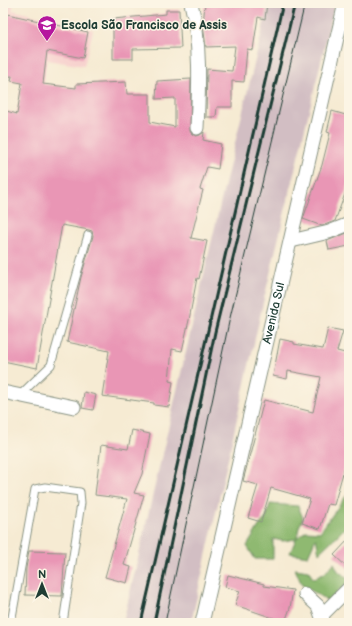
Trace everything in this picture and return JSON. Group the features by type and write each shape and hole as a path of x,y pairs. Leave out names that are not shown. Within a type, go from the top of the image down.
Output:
{"street":[{"path":"191,3 197,40 199,89 197,128"},
{"name":"Avenida Sul","path":"202,623 291,241 345,22 345,3"},
{"path":"291,241 329,232 349,224"},
{"path":"3,392 74,407"},
{"path":"306,594 315,602 323,619 349,588"}],"lane":[{"path":"19,396 51,365 88,235"},
{"path":"11,623 35,489 45,487 80,492 82,503 63,623"}],"shaded area":[{"name":"Escola São Francisco de Assis","path":"3,3 14,3 12,10 93,30 84,66 3,53"},
{"path":"269,3 335,3 263,303 191,623 123,623 220,205"}],"green space":[{"path":"349,492 349,524 319,553 316,538 308,556 290,553 296,539 283,541 273,539 273,559 255,559 247,546 259,526 266,518 270,504 298,506 303,518 299,527 297,538 306,531 320,532"},
{"path":"334,563 338,571 349,579 349,582 328,601 302,585 295,569 309,571 313,579 325,573"}],"building":[{"path":"205,3 267,3 265,19 258,17 253,50 247,49 244,82 232,81 232,107 217,107 216,117 206,117 207,69 232,71 235,46 206,47 203,25"},
{"path":"166,10 179,10 181,48 133,49 133,59 113,59 113,19 166,14"},
{"path":"3,13 88,32 83,58 47,51 43,84 76,88 76,84 126,82 127,94 150,94 150,122 175,127 175,98 156,99 157,81 191,79 190,131 196,136 204,132 203,140 221,144 218,169 207,167 200,189 203,190 191,238 207,241 199,279 197,278 182,351 172,349 169,381 173,382 169,407 154,405 154,403 102,396 109,351 67,342 81,277 93,236 92,231 89,230 62,225 37,368 3,361 3,110 17,114 22,83 11,81 12,76 3,77"},
{"path":"332,111 349,116 349,183 335,221 322,226 303,219 322,165 330,133 327,132"},
{"path":"347,233 349,246 329,250 327,241"},
{"path":"328,328 343,331 337,351 349,354 349,463 346,462 334,505 328,504 320,529 302,523 310,499 271,488 261,522 248,518 258,485 243,481 264,400 313,412 321,377 288,371 287,379 273,376 280,339 294,342 294,344 323,349"},
{"path":"84,392 96,395 93,410 82,408"},
{"path":"132,430 150,434 142,474 134,493 144,495 124,565 131,567 127,583 105,577 127,499 95,495 101,445 128,449"},
{"path":"349,539 349,569 334,555"},
{"path":"29,551 65,552 62,596 25,595 26,568"},
{"path":"228,575 264,584 264,586 293,590 290,608 285,622 235,605 240,591 225,587"}],"tram line":[{"path":"165,623 229,322 305,3"}],"railway":[{"path":"141,623 283,3"},
{"path":"154,623 215,332 295,3"}],"place":[{"name":"Escola São Francisco de Assis","path":"47,42"}]}
